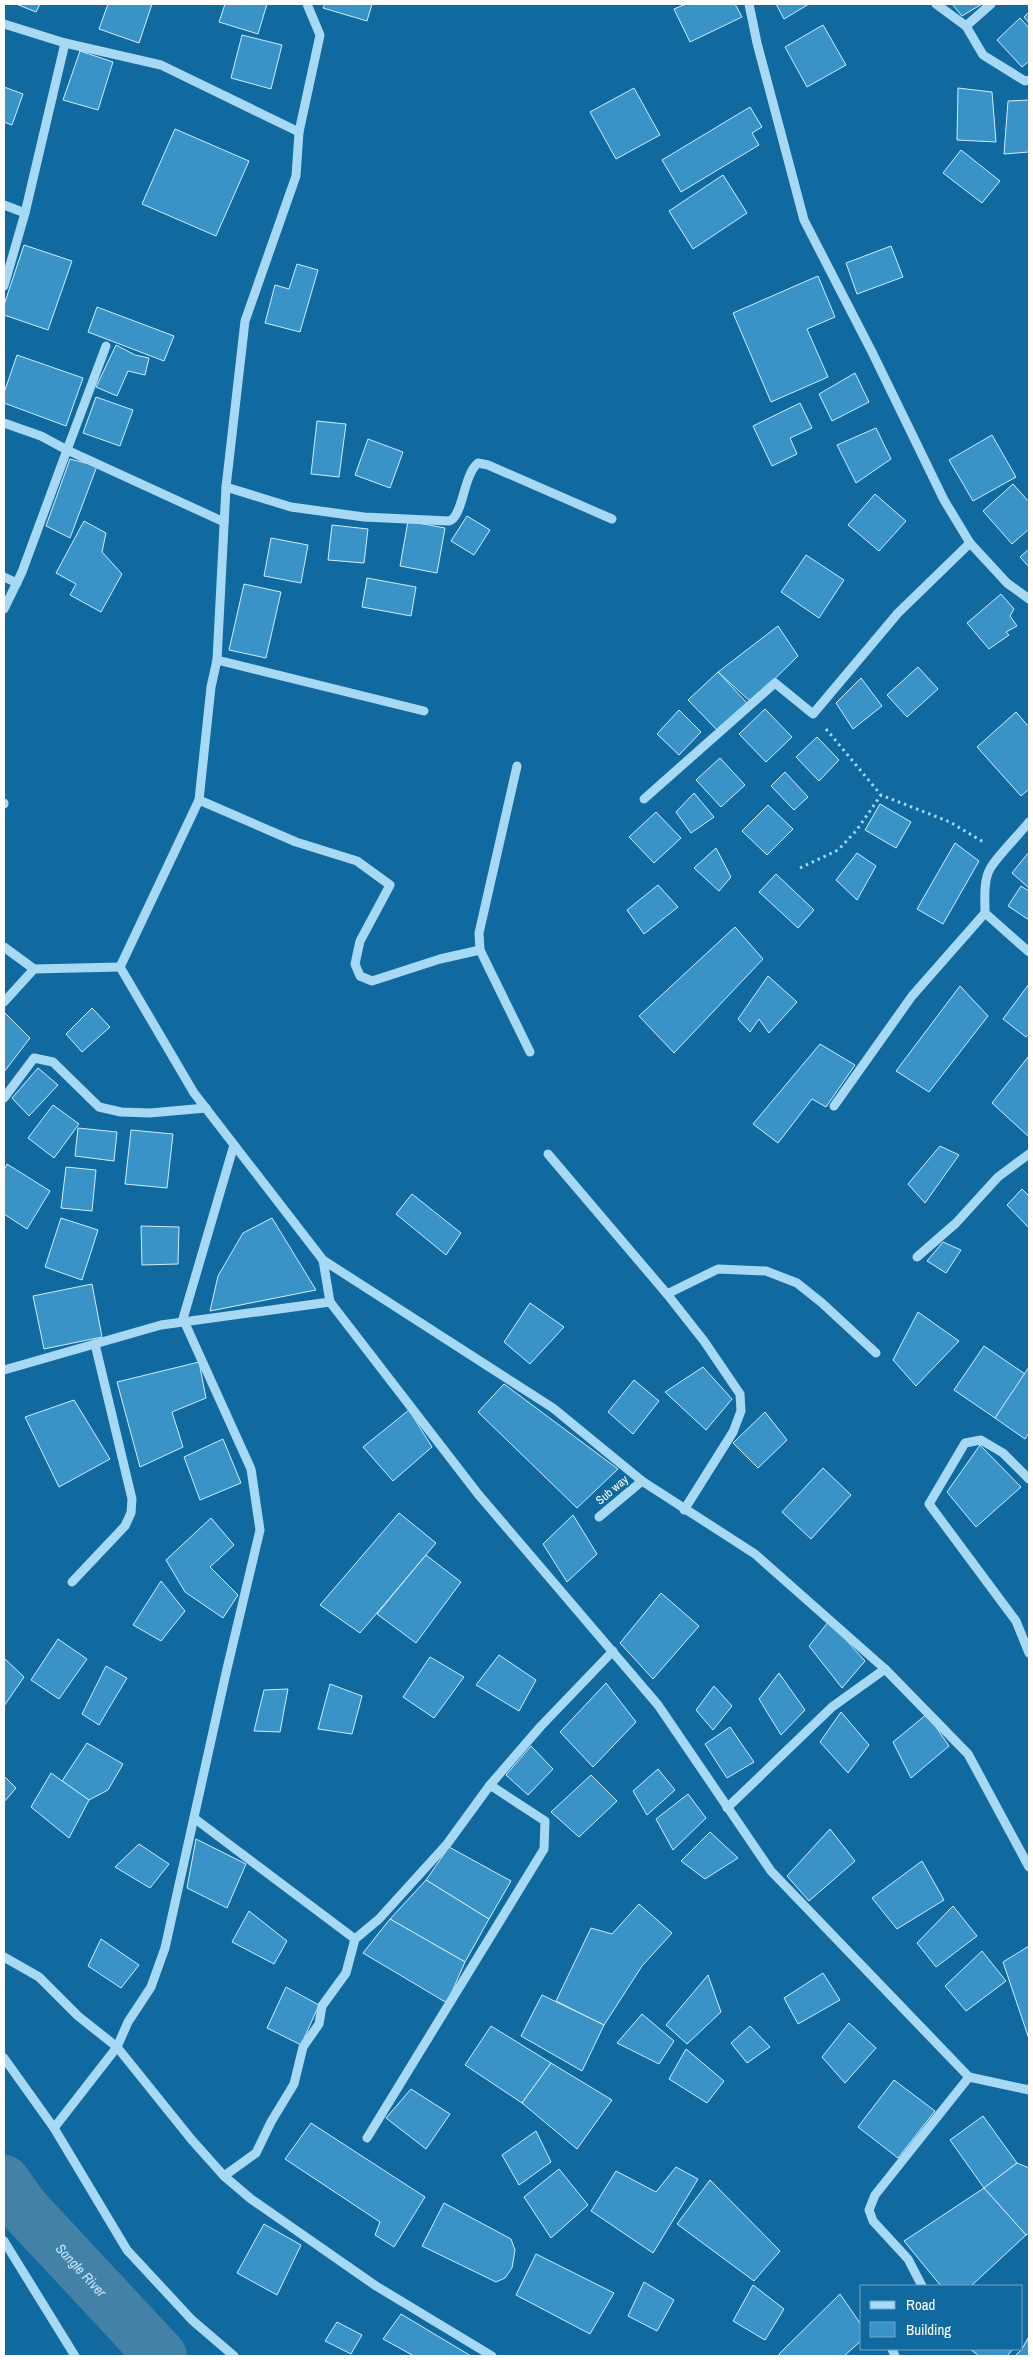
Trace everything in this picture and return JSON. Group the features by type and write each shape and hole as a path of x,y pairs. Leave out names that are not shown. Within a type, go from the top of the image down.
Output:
{"street":[{"path":"120,968 199,800 211,687 217,660 226,487 245,321 296,176 299,132 320,35 307,4"},
{"path":"749,4 757,43 804,220 872,352 944,500 970,543 1007,582 1029,599"},
{"path":"936,4 966,26 983,55 1025,81 1029,80"},
{"path":"966,26 991,4"},
{"path":"4,24 65,43 161,65 299,132"},
{"path":"4,286 25,212 65,43"},
{"path":"4,205 25,212"},
{"path":"4,609 17,583 106,346"},
{"path":"4,423 41,436 67,450 224,522"},
{"path":"226,487 291,507 364,517 449,522 456,517 471,469 478,463 488,464 612,519"},
{"path":"644,799 775,683 813,714 898,613 970,543"},
{"path":"4,577 17,583"},
{"path":"217,660 424,711"},
{"path":"517,766 479,933 480,950 530,1052"},
{"path":"199,800 296,842 357,861 390,885 360,941 355,964 360,976 372,981 440,959 480,950"},
{"path":"834,1106 912,996 985,913 986,882 990,867 1029,822"},
{"path":"985,913 1029,952"},
{"path":"4,947 34,969 120,968"},
{"path":"120,968 194,1093 323,1260 553,1408 642,1481 684,1510 755,1554 885,1669 968,1754 1029,1867"},
{"path":"4,1002 34,969"},
{"path":"4,1098 34,1058 53,1062 99,1107 121,1112 150,1114 206,1108"},
{"path":"54,2128 117,2047 128,2022 151,1987 165,1948 260,1530 251,1468 183,1322 234,1145"},
{"path":"548,1154 668,1294 704,1341 740,1394 741,1412 734,1432 684,1510"},
{"path":"917,1257 956,1222 998,1177 1029,1154"},
{"path":"323,1260 330,1302 478,1494 658,1705 770,1871 969,2077 1029,2090"},
{"path":"668,1294 718,1269 766,1271 796,1283 822,1302 876,1353"},
{"path":"4,1370 161,1325 330,1302"},
{"path":"72,1582 125,1526 131,1513 132,1499 95,1344"},
{"path":"1029,1478 1003,1453 981,1440 966,1443 929,1504 1016,1622 1029,1653"},
{"name":"Sub way","path":"598,1517 642,1481"},
{"path":"224,2176 256,2153 271,2122 294,2084 303,2047 319,2024 322,2006 346,1973 355,1939 378,1919 447,1844 490,1785 541,1726 613,1651"},
{"path":"728,1808 832,1707 885,1669"},
{"path":"366,2138 544,1849 545,1821 490,1785"},
{"path":"194,1818 355,1939"},
{"path":"4,1957 39,1977 78,2016 117,2047 191,2140 224,2176 251,2199 376,2286 492,2356"},
{"path":"4,2058 54,2128 127,2250 192,2320 234,2356"},
{"path":"921,2285 908,2259 873,2221 869,2210 875,2195 969,2077"},
{"path":"4,2241 75,2356"}],"path":[{"path":"813,714 881,795 950,822 1003,854"},
{"path":"800,868 838,850 856,831 881,795"}],"building":[{"path":"16,4 40,4 36,12"},
{"path":"108,4 152,4 139,43 99,29"},
{"path":"225,4 267,4 258,34 219,22"},
{"path":"325,4 372,4 367,21 323,8"},
{"path":"686,4 735,4 742,17 690,42 674,9"},
{"path":"776,4 809,4 784,19"},
{"path":"952,4 982,4 962,16"},
{"path":"1029,12 1029,23 1024,17"},
{"path":"1020,18 1029,28 1029,61 1022,67 997,40"},
{"path":"823,25 846,65 807,87 785,47"},
{"path":"242,35 282,45 271,89 231,78"},
{"path":"80,51 113,62 98,110 63,100"},
{"path":"4,87 23,94 12,125 4,122"},
{"path":"634,88 660,135 616,159 590,112"},
{"path":"958,88 992,92 996,142 957,140"},
{"path":"1029,100 1029,152 1004,154 1008,101"},
{"path":"750,107 762,127 752,133 759,145 681,192 662,160"},
{"path":"175,129 249,161 216,236 142,204"},
{"path":"961,150 1000,181 982,203 943,173"},
{"path":"723,175 747,213 693,249 669,211"},
{"path":"24,245 72,261 48,330 4,315 4,305"},
{"path":"891,246 903,277 857,294 846,263"},
{"path":"297,264 318,270 300,332 265,323 275,285 289,289"},
{"path":"818,276 835,317 807,329 828,377 771,402 733,313"},
{"path":"97,307 174,336 164,361 88,332"},
{"path":"116,345 135,355 149,358 145,375 128,371 117,396 96,387"},
{"path":"17,355 83,378 66,426 4,403 4,393"},
{"path":"855,373 869,402 832,421 819,394"},
{"path":"96,397 133,410 120,446 83,433"},
{"path":"800,403 812,428 790,438 797,454 772,466 753,426"},
{"path":"317,421 346,424 339,477 311,474"},
{"path":"876,428 891,459 856,483 837,445"},
{"path":"992,435 1016,477 973,501 949,460"},
{"path":"368,439 403,452 390,488 355,475"},
{"path":"70,459 97,466 70,538 46,526"},
{"path":"1013,484 1029,502 1029,529 1012,544 983,511"},
{"path":"875,494 906,521 879,551 848,525"},
{"path":"467,516 490,530 474,555 451,541"},
{"path":"84,521 106,533 102,552 122,574 101,612 70,595 76,584 56,573"},
{"path":"408,521 445,528 437,573 400,566"},
{"path":"332,525 368,529 364,563 328,560"},
{"path":"271,538 308,545 301,583 264,576"},
{"path":"1029,549 1029,567 1020,557"},
{"path":"806,555 844,580 819,618 781,592"},
{"path":"367,578 416,587 411,616 362,607"},
{"path":"244,584 281,592 266,658 229,650"},
{"path":"1001,594 1014,609 1010,616 1017,626 1006,632 1009,635 989,649 967,623"},
{"path":"778,626 798,656 751,702 718,672"},
{"path":"918,667 938,689 907,717 887,695"},
{"path":"718,672 747,703 717,730 688,700"},
{"path":"861,678 882,706 853,729 836,703"},
{"path":"765,709 792,737 766,762 739,734"},
{"path":"679,710 701,732 679,755 657,734"},
{"path":"1016,712 1029,727 1029,789 1021,796 977,747"},
{"path":"817,737 839,760 819,781 796,757"},
{"path":"720,758 745,785 721,807 696,780"},
{"path":"785,772 808,797 794,810 771,786"},
{"path":"694,793 714,817 691,833 676,812"},
{"path":"880,804 911,822 896,848 865,830"},
{"path":"768,805 793,829 767,855 742,831"},
{"path":"656,812 681,838 654,863 629,837"},
{"path":"955,843 979,861 943,924 917,909"},
{"path":"716,848 731,877 719,891 694,868"},
{"path":"1029,852 1029,888 1012,873"},
{"path":"857,853 876,866 857,900 836,880"},
{"path":"776,874 814,910 798,928 759,892"},
{"path":"658,885 678,907 644,934 627,910"},
{"path":"1021,886 1029,891 1029,920 1008,906"},
{"path":"735,927 763,959 674,1053 639,1016"},
{"path":"768,976 797,1002 769,1033 759,1019 750,1032 738,1019"},
{"path":"1029,984 1029,1034 1026,1037 1003,1019"},
{"path":"960,986 988,1016 929,1092 896,1071"},
{"path":"92,1008 110,1027 82,1052 66,1034"},
{"path":"4,1012 30,1038 4,1072"},
{"path":"820,1044 855,1065 826,1107 812,1099 778,1143 753,1124"},
{"path":"1029,1058 1029,1137 992,1103"},
{"path":"38,1068 58,1085 29,1116 12,1098"},
{"path":"53,1105 79,1124 54,1158 28,1138"},
{"path":"78,1128 117,1132 114,1161 75,1156"},
{"path":"131,1130 173,1134 167,1188 125,1184"},
{"path":"940,1146 959,1155 925,1203 908,1184"},
{"path":"7,1164 50,1191 27,1229 4,1214 4,1170"},
{"path":"66,1167 96,1170 92,1211 61,1208"},
{"path":"1022,1189 1029,1196 1029,1228 1007,1205"},
{"path":"412,1194 461,1233 446,1255 396,1214"},
{"path":"61,1218 98,1230 82,1280 45,1267"},
{"path":"272,1218 316,1290 210,1311 218,1276 243,1233"},
{"path":"141,1226 179,1227 178,1264 142,1265"},
{"path":"943,1242 961,1250 946,1273 927,1261"},
{"path":"92,1284 102,1337 44,1349 33,1296"},
{"path":"530,1303 564,1327 530,1364 504,1342"},
{"path":"918,1312 959,1341 916,1386 893,1360"},
{"path":"984,1346 1025,1374 995,1418 954,1390"},
{"path":"199,1362 206,1398 172,1412 183,1447 140,1467 117,1382"},
{"path":"703,1367 732,1399 706,1430 665,1392"},
{"path":"1029,1367 1029,1433 1025,1439 995,1418"},
{"path":"634,1380 659,1401 633,1434 608,1412"},
{"path":"504,1384 618,1469 577,1508 478,1412"},
{"path":"74,1400 110,1459 59,1487 25,1417"},
{"path":"409,1410 432,1447 393,1481 363,1447"},
{"path":"765,1412 787,1440 758,1468 733,1443"},
{"path":"223,1439 241,1483 200,1500 184,1457"},
{"path":"980,1445 1021,1487 976,1527 947,1492"},
{"path":"823,1468 851,1495 811,1539 782,1512"},
{"path":"399,1513 436,1543 360,1633 320,1605"},
{"path":"573,1515 597,1554 567,1582 543,1544"},
{"path":"211,1518 234,1545 210,1567 238,1595 223,1618 185,1592 166,1560"},
{"path":"426,1555 461,1582 416,1643 377,1614"},
{"path":"161,1581 185,1611 161,1641 133,1625"},
{"path":"661,1593 699,1626 653,1679 620,1643"},
{"path":"829,1621 865,1661 842,1688 809,1646"},
{"path":"58,1639 87,1659 59,1699 31,1680"},
{"path":"499,1655 536,1680 519,1711 476,1685"},
{"path":"430,1657 464,1677 434,1718 403,1697"},
{"path":"4,1658 24,1677 4,1706"},
{"path":"106,1666 127,1678 99,1725 82,1714"},
{"path":"779,1673 805,1710 781,1735 759,1699"},
{"path":"606,1683 636,1722 593,1767 560,1732"},
{"path":"330,1684 362,1696 352,1734 318,1729"},
{"path":"714,1686 732,1706 713,1730 696,1710"},
{"path":"288,1689 280,1732 254,1731 264,1690"},
{"path":"841,1712 869,1745 848,1773 820,1742"},
{"path":"927,1714 949,1746 911,1778 893,1742"},
{"path":"730,1727 754,1762 727,1778 705,1744"},
{"path":"87,1743 123,1764 108,1790 89,1800 62,1781"},
{"path":"531,1746 553,1769 528,1795 506,1775"},
{"path":"658,1769 675,1790 647,1815 633,1791"},
{"path":"51,1773 89,1800 69,1838 31,1807"},
{"path":"591,1775 617,1801 579,1837 551,1812"},
{"path":"4,1776 16,1788 4,1802"},
{"path":"688,1794 706,1818 673,1850 656,1819"},
{"path":"830,1829 855,1861 809,1901 787,1876"},
{"path":"710,1832 738,1858 705,1879 681,1861"},
{"path":"196,1839 246,1864 227,1908 187,1888"},
{"path":"139,1844 169,1864 150,1888 115,1867"},
{"path":"449,1847 511,1881 489,1919 426,1880"},
{"path":"922,1861 944,1900 897,1929 872,1898"},
{"path":"426,1880 489,1919 465,1962 390,1919"},
{"path":"639,1904 672,1933 642,1966 604,2025 556,2001 591,1928 612,1934"},
{"path":"953,1906 977,1936 936,1967 917,1943"},
{"path":"249,1911 287,1941 274,1964 232,1942"},
{"path":"390,1919 465,1962 447,2003 363,1953"},
{"path":"101,1939 139,1965 121,1988 88,1966"},
{"path":"1029,1946 1029,2039 1003,1962"},
{"path":"982,1951 1006,1981 966,2011 945,1986"},
{"path":"823,1973 840,2000 798,2024 784,1998"},
{"path":"708,1975 721,2012 687,2044 666,2025"},
{"path":"286,1987 319,2005 301,2045 267,2028"},
{"path":"542,1995 604,2025 582,2071 521,2036"},
{"path":"642,2014 674,2041 659,2064 617,2043"},
{"path":"849,2023 876,2048 845,2083 822,2057"},
{"path":"491,2026 551,2063 522,2103 465,2065"},
{"path":"750,2026 770,2047 747,2063 731,2043"},
{"path":"686,2049 724,2081 707,2103 669,2079"},
{"path":"551,2063 612,2100 577,2149 522,2103"},
{"path":"894,2080 935,2111 898,2158 858,2127"},
{"path":"411,2089 450,2114 426,2149 386,2118"},
{"path":"983,2116 1017,2163 984,2188 950,2140"},
{"path":"311,2123 425,2197 394,2247 375,2235 380,2222 285,2159"},
{"path":"536,2131 551,2162 519,2185 502,2155"},
{"path":"1017,2163 1029,2168 1029,2233 1026,2235 984,2188"},
{"path":"676,2167 698,2179 653,2253 591,2211 616,2171 656,2192"},
{"path":"559,2169 588,2205 551,2238 524,2197"},
{"path":"710,2180 780,2251 754,2281 677,2224"},
{"path":"984,2188 1026,2235 972,2285 940,2285 904,2241"},
{"path":"444,2203 511,2239 515,2250 512,2268 505,2278 496,2282 422,2246"},
{"path":"264,2224 301,2245 277,2295 237,2273"},
{"path":"536,2254 614,2293 590,2334 516,2295"},
{"path":"644,2282 674,2300 657,2331 628,2316"},
{"path":"753,2285 784,2309 765,2340 733,2321"},
{"path":"840,2294 860,2323 860,2342 844,2356 780,2356 779,2354"},
{"path":"401,2314 471,2356 414,2356 383,2339"},
{"path":"337,2322 362,2335 351,2354 325,2341"},
{"path":"1028,2338 1029,2356 1015,2356 1023,2350"},
{"path":"971,2350 1012,2350 1007,2356 979,2356"}],"waterway":[{"name":"Sangle River","path":"4,2181 24,2209 161,2356"}]}
